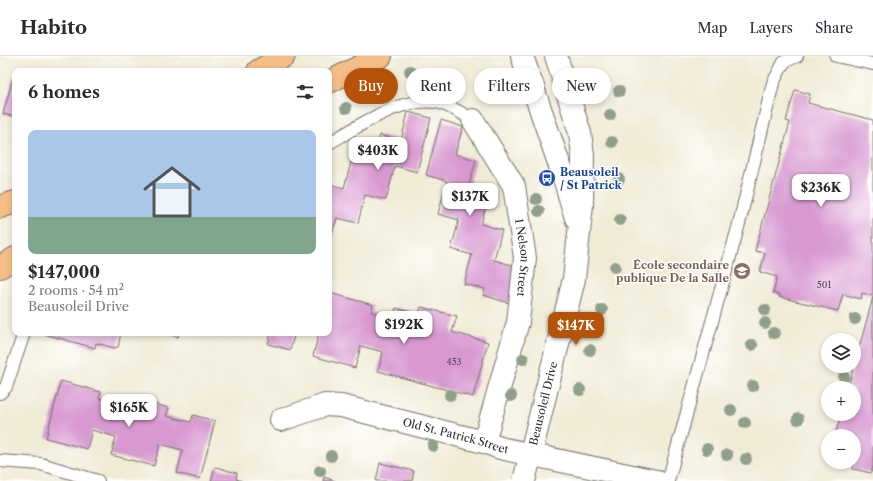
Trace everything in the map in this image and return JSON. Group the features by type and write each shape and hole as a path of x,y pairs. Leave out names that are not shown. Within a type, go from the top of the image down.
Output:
{"main road":[{"path":"263,68 284,56"},
{"path":"332,80 381,56"},
{"path":"0,207 12,203"},
{"path":"0,267 12,260"}],"street":[{"name":"Beausoleil Drive","path":"522,56 564,178 580,231"},
{"name":"Beausoleil Drive","path":"524,481 574,279 580,231 584,176 580,133 556,56"},
{"name":"1 Nelson Street","path":"473,120 514,186 525,258 518,322 484,442"},
{"name":"Old St. Patrick Street","path":"281,420 325,405 341,406 530,454 560,459 656,481"}],"lane":[{"path":"668,481 739,224 774,83 784,62 797,56"},
{"path":"836,56 873,64"},
{"name":"1 Nelson Street","path":"332,141 379,114 418,100 440,103 473,120"},
{"path":"0,393 6,387 23,336"},
{"path":"0,461 41,464 98,481"}],"building":[{"path":"12,82 12,116 3,114"},
{"path":"795,90 810,94 808,103 873,120 873,296 862,293 861,299 843,294 838,311 779,297 780,295 773,293 777,277 760,272 765,253 755,251 790,122 786,121"},
{"path":"408,112 431,118 417,172 395,166 386,200 365,195 358,223 337,218 332,234 332,185 344,188 352,159 372,164 380,135 401,141"},
{"path":"441,120 463,127 455,154 476,160 468,189 489,195 481,224 502,230 494,260 519,267 509,303 483,295 485,289 464,284 472,255 451,249 459,220 438,214 447,181 426,175"},
{"path":"332,294 373,305 371,312 393,318 396,308 419,314 421,307 457,316 452,332 488,342 473,397 378,371 383,352 361,346 355,368 313,356 318,336 332,336"},
{"path":"873,297 873,466 871,473 853,469 861,469 861,429 837,429 839,421 861,421 861,381 850,381 852,373 861,373 861,341"},
{"path":"51,336 120,336 118,347 115,348 96,343 95,348"},
{"path":"270,336 294,336 290,350 268,344"},
{"path":"61,381 101,392 99,398 125,405 127,397 169,408 166,416 191,422 193,415 215,421 200,479 177,473 183,450 160,444 154,466 111,455 116,437 92,430 87,449 46,438"},
{"path":"380,463 414,471 412,481 376,481"},
{"path":"215,467 237,473 236,479 242,481 211,481"},
{"path":"324,477 335,481 323,481"}],"place":[{"name":"Beausoleil / St Patrick","path":"547,178"},
{"name":"École secondaire publique De la Salle","path":"742,271"}]}
